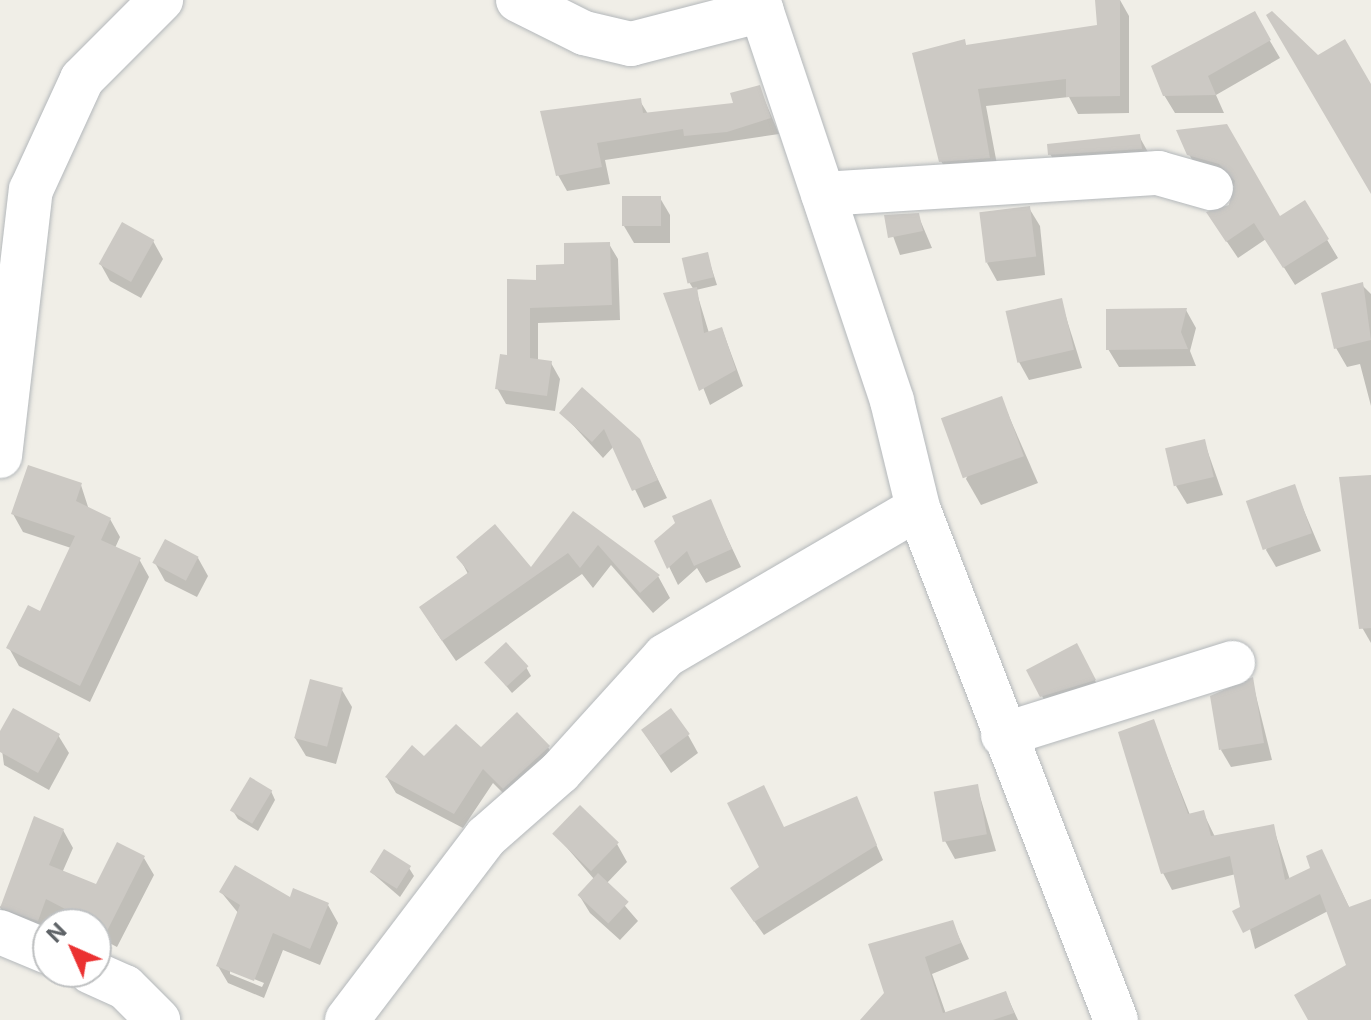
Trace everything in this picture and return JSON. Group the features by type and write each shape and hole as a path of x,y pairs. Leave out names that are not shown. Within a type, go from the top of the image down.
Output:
{"street":[{"path":"0,456 31,190 82,79 161,0"},
{"path":"518,0 584,33 631,44 760,5 892,401 918,508 1003,735 1116,1020"},
{"path":"823,194 1158,173 1211,188"},
{"path":"347,1020 486,837 560,772 665,656 918,508"},
{"path":"1003,735 1233,663"},
{"path":"0,932 32,945"},
{"path":"112,981 125,987 158,1020"}],"building":[{"path":"1095,0 1120,0 1120,96 1066,97 1066,79 978,89 990,158 939,162 912,53 965,39 966,45 1097,25"},
{"path":"1255,11 1271,40 1208,76 1216,95 1163,96 1151,66"},
{"path":"1272,11 1318,55 1345,39 1371,84 1371,194 1266,15"},
{"path":"760,85 771,118 727,132 684,136 683,129 597,143 602,167 556,176 540,111 641,98 643,113 733,103 730,93"},
{"path":"1227,124 1280,216 1305,200 1329,239 1283,268 1254,223 1226,242 1206,212 1229,205 1235,181 1219,164 1187,155 1176,130"},
{"path":"1140,134 1142,149 1048,155 1047,144"},
{"path":"622,196 661,196 661,226 622,226"},
{"path":"1030,206 1036,257 986,263 979,212"},
{"path":"919,213 923,231 888,238 884,215"},
{"path":"122,222 154,240 131,282 99,264"},
{"path":"610,242 612,305 530,308 530,358 552,361 547,396 495,389 500,354 507,355 507,279 536,280 536,265 564,264 564,243"},
{"path":"708,252 714,277 688,283 682,258"},
{"path":"1363,282 1371,340 1334,349 1321,293"},
{"path":"697,287 704,333 722,327 736,370 699,391 663,293"},
{"path":"1062,298 1074,350 1017,363 1005,311"},
{"path":"1187,308 1181,332 1188,349 1106,350 1106,309"},
{"path":"582,387 640,439 658,480 632,491 604,429 592,442 559,413"},
{"path":"1002,396 1024,456 963,478 941,418"},
{"path":"1205,439 1214,477 1174,486 1165,448"},
{"path":"28,465 82,483 76,501 111,518 101,540 141,558 80,686 6,648 28,605 40,611 75,536 11,514"},
{"path":"1371,475 1371,628 1359,629 1339,477"},
{"path":"1295,484 1312,533 1263,550 1246,501"},
{"path":"711,499 732,549 694,566 687,551 667,569 654,541 675,523 672,516"},
{"path":"573,511 660,575 640,593 598,545 580,568 568,553 442,641 419,607 469,572 456,557 495,524 531,567"},
{"path":"165,539 199,557 186,581 152,563"},
{"path":"506,642 529,666 507,687 484,662"},
{"path":"1077,643 1096,680 1040,697 1026,670"},
{"path":"1253,677 1264,743 1219,750 1210,696"},
{"path":"310,679 343,688 327,747 294,738"},
{"path":"13,708 60,734 38,773 0,752 0,731"},
{"path":"671,708 690,734 660,756 641,730"},
{"path":"517,712 550,746 503,789 483,769 454,814 385,777 412,745 424,756 456,724 481,747"},
{"path":"1154,719 1188,814 1204,810 1211,836 1274,824 1285,880 1310,868 1306,856 1322,849 1349,907 1371,899 1371,1020 1308,1020 1294,995 1346,965 1320,894 1243,933 1232,911 1240,907 1230,856 1161,874 1118,732"},
{"path":"250,777 272,790 252,824 230,810"},
{"path":"978,784 987,834 943,842 934,792"},
{"path":"764,785 784,827 857,796 877,845 754,922 730,888 759,867 727,803"},
{"path":"580,805 619,843 591,871 552,834"},
{"path":"34,816 64,829 49,865 96,884 117,842 145,856 112,921 112,908 63,908 46,899 43,908 32,908 32,919 0,908"},
{"path":"384,849 411,866 397,889 370,872"},
{"path":"235,865 290,897 293,888 329,903 310,949 273,933 254,981 216,966 240,905 219,892"},
{"path":"598,873 629,902 608,924 578,895"},
{"path":"953,920 961,943 925,957 943,1013 1006,991 1014,1013 993,1020 860,1020 884,993 868,944"}]}
